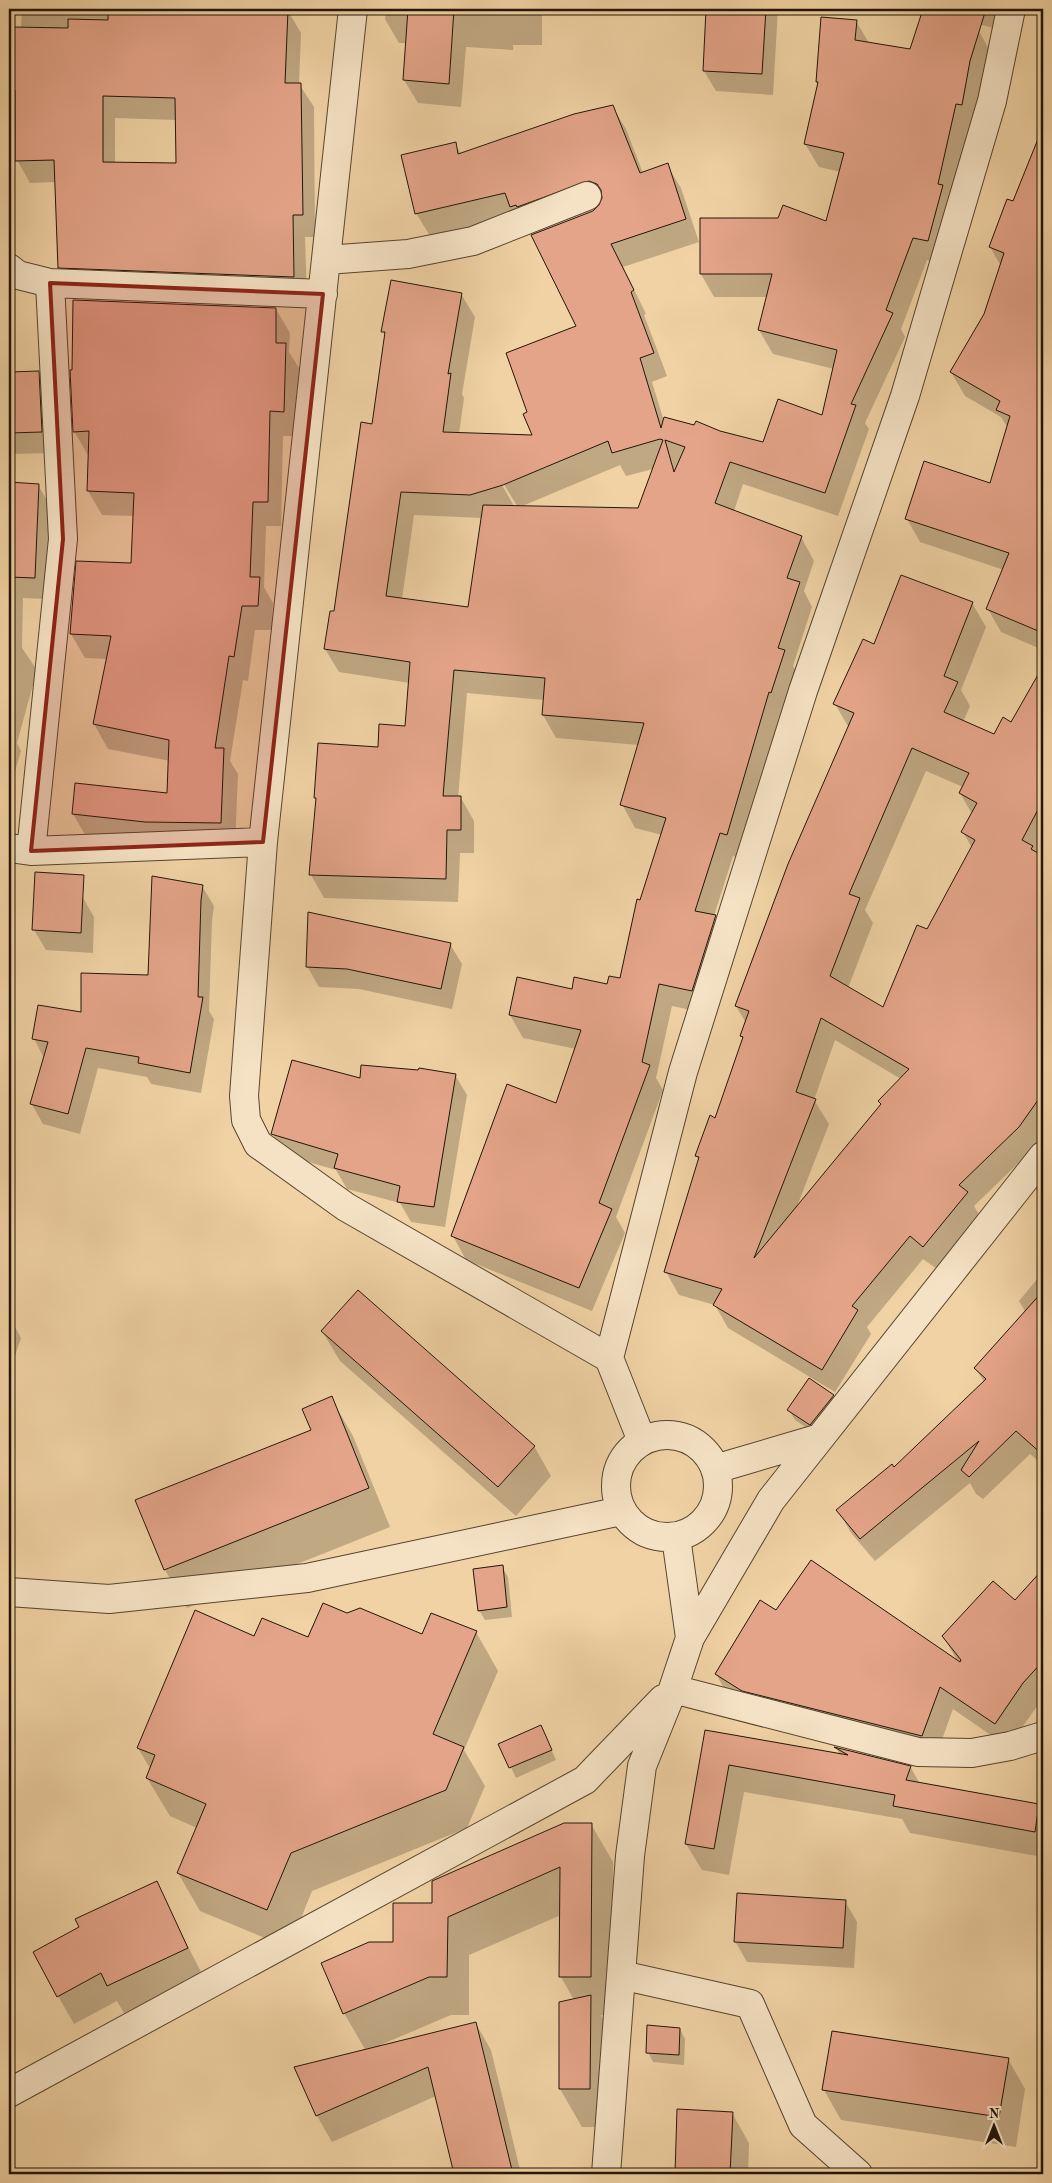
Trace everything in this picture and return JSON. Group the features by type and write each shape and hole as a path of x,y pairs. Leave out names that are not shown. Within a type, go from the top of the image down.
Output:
{"street":[{"path":"353,9 263,842 244,1096 246,1120 258,1144 346,1207 609,1358"},
{"path":"642,1441 609,1358 683,1072 803,691 905,396 992,101 1011,9"},
{"path":"326,260 408,254 473,241 587,196"},
{"path":"9,268 18,275 50,283 323,294"},
{"path":"50,283 63,539 20,849 263,842"},
{"path":"606,2174 630,1856 642,1766 673,1689 690,1638 771,1500 1043,1156"},
{"path":"671,1435 685,1439 703,1451 715,1469 718,1486 715,1504 706,1519 693,1531 676,1537 660,1538 644,1533 631,1524 621,1510 614,1485 623,1459 642,1441 656,1436 671,1435"},
{"path":"715,1469 818,1439"},
{"path":"9,1592 109,1599 307,1578 621,1510"},
{"path":"676,1537 690,1638"},
{"path":"673,1689 918,1752 972,1753 1010,1746 1043,1736"},
{"path":"9,2093 585,1780 673,1689"},
{"path":"621,1975 750,2004 803,2124 858,2174"}],"highlighted area":[{"path":"50,283 323,294 263,842 31,851 63,539"}],"building":[{"path":"108,9 288,10 285,83 301,83 303,215 293,215 294,277 58,268 54,160 15,161 15,90 11,90 13,27 68,28 68,19 108,20","holes":["103,96 175,98 176,163 103,162"]},
{"path":"408,9 454,9 449,84 403,80"},
{"path":"706,9 766,9 762,74 703,71"},
{"path":"923,9 986,9 970,61 962,105 956,104 938,184 943,185 928,241 913,238 886,310 893,313 851,404 856,405 825,493 730,462 715,503 802,536 787,578 800,582 778,648 785,650 771,693 769,692 727,835 720,833 695,911 716,915 692,991 659,984 642,1062 650,1065 599,1203 612,1209 579,1288 451,1236 507,1084 556,1103 581,1030 509,1015 517,977 572,989 574,977 607,984 609,976 620,978 637,899 640,900 666,818 620,805 644,723 542,715 545,678 454,670 443,796 461,796 461,830 447,830 446,879 309,875 316,798 314,798 318,743 378,747 379,724 405,726 410,662 324,649 330,611 334,611 361,422 372,424 385,332 381,332 391,280 462,293 448,374 451,373 443,432 532,435 523,414 527,412 506,353 576,326 531,235 593,211 599,205 602,198 601,190 597,184 589,181 517,207 516,205 510,207 505,193 415,214 401,155 456,142 458,154 574,114 613,105 640,173 668,163 686,219 611,244 634,290 631,292 654,353 640,358 661,428 664,417 694,425 696,421 720,431 763,442 778,399 822,415 837,350 758,330 772,274 700,274 700,218 778,218 783,205 826,221 844,153 804,144 818,82 816,82 821,17 857,20 855,40 910,49","holes":["660,439 663,440 638,508 483,505 468,607 386,596 401,492 470,495 503,485 608,441 612,453","665,440 685,447 674,472"]},
{"path":"1042,129 1043,633 986,609 1009,553 905,519 924,461 990,483 1010,416 996,410 1000,401 950,372 984,314 1004,253 989,247 1007,199 1013,201"},
{"path":"73,300 276,308 276,343 286,343 284,412 270,411 268,502 253,502 250,577 260,577 258,606 242,606 234,657 229,656 215,748 224,748 221,823 145,822 72,814 75,783 167,793 169,740 93,724 111,636 70,634 76,561 131,563 134,493 87,491 89,431 73,432 70,370 72,370"},
{"path":"39,371 42,432 9,433 9,372"},
{"path":"9,482 39,484 35,578 9,577"},
{"path":"901,575 973,602 944,676 958,682 944,712 994,734 1003,717 1011,722 1043,666 1043,800 1022,840 1033,846 1031,849 1043,856 1043,1093 1019,1127 959,1185 968,1192 923,1247 910,1236 852,1306 858,1310 822,1370 713,1305 722,1289 664,1272 699,1157 695,1156 710,1115 715,1118 743,1037 740,1036 749,1011 735,1006 788,864 854,713 833,704 863,639 874,644","holes":["912,748 969,773 959,793 977,803 961,832 975,840 927,929 917,925 883,1007 830,976 860,898 849,894","821,1018 909,1069 878,1101 881,1104 754,1258 816,1099 796,1092"]},
{"path":"35,872 84,875 81,933 32,930"},
{"path":"152,876 203,885 198,997 203,997 190,1073 138,1063 139,1057 86,1048 68,1114 30,1104 48,1042 32,1039 38,1005 81,1012 81,973 148,975"},
{"path":"308,912 451,943 441,989 347,969 306,967"},
{"path":"292,1060 360,1078 361,1065 418,1070 419,1068 456,1074 434,1207 397,1202 400,1186 334,1168 338,1154 271,1134"},
{"path":"358,1290 535,1446 498,1487 321,1331"},
{"path":"1043,1291 1043,1455 1016,1431 969,1477 961,1470 979,1441 860,1539 836,1510 892,1464 894,1467 986,1379 974,1368"},
{"path":"809,1378 834,1395 810,1425 787,1410"},
{"path":"332,1396 369,1488 164,1570 135,1500 311,1430 302,1409"},
{"path":"811,1560 960,1662 961,1660 942,1636 993,1581 1015,1600 1043,1569 1043,1661 1023,1683 995,1724 940,1687 922,1736 742,1691 715,1674 760,1600 776,1610"},
{"path":"503,1565 507,1607 478,1611 473,1569"},
{"path":"323,1603 347,1613 360,1608 422,1634 431,1613 477,1631 433,1734 464,1747 446,1790 291,1853 267,1910 177,1873 206,1804 146,1778 155,1755 137,1748 195,1610 254,1636 262,1618 308,1637"},
{"path":"541,1725 552,1750 509,1768 498,1744"},
{"path":"705,1730 848,1755 834,1747 911,1766 906,1780 1039,1804 1035,1832 893,1806 895,1795 729,1765 714,1849 685,1844"},
{"path":"564,1823 592,1823 591,1977 559,1977 560,1867 448,1917 447,1977 429,1977 343,2014 321,1963 369,1942 393,1942 393,1903 432,1903 432,1881"},
{"path":"157,1881 188,1948 107,1986 101,1973 57,1997 33,1952 79,1927 75,1919"},
{"path":"737,1893 846,1900 843,1948 734,1942"},
{"path":"591,1995 590,2089 559,2089 559,2002"},
{"path":"476,2022 513,2174 454,2174 428,2067 316,2116 294,2067"},
{"path":"647,2025 680,2028 679,2055 646,2053"},
{"path":"832,2031 1009,2058 999,2117 822,2090"},
{"path":"677,2109 733,2112 730,2174 675,2174"}]}
